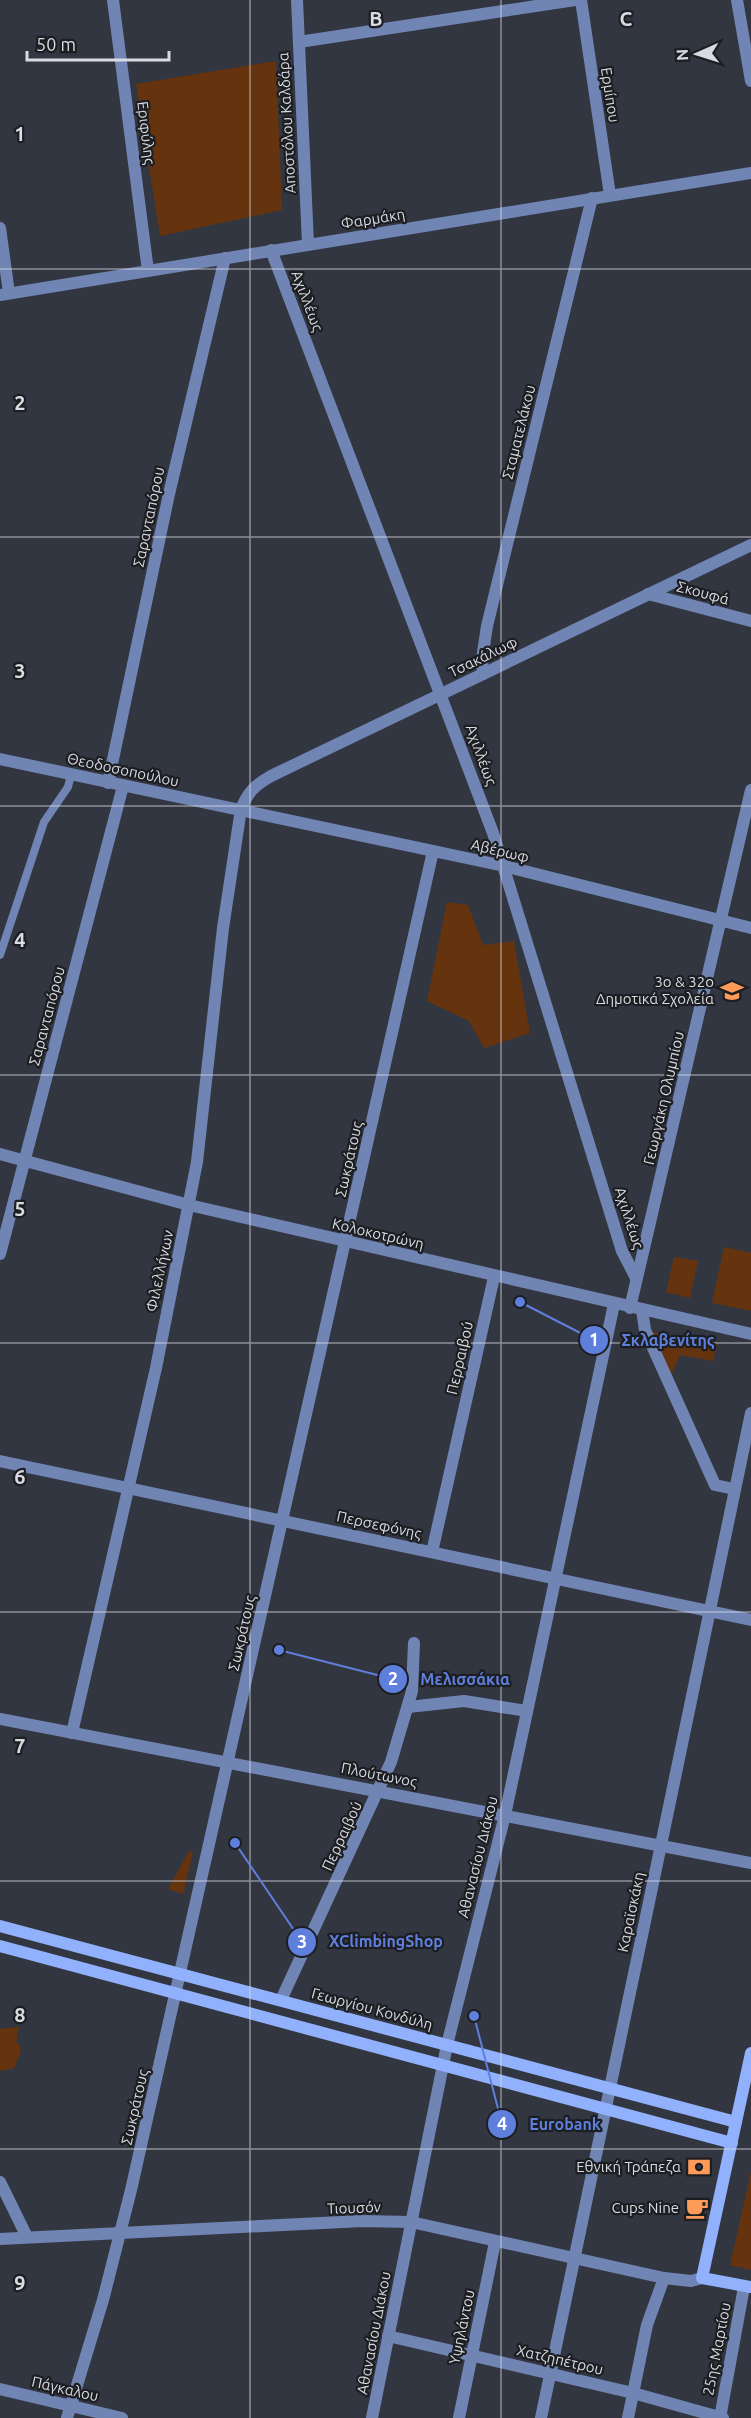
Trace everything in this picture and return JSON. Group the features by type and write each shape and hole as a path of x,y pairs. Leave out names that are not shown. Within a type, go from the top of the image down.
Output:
{"main road":[{"name":"Γεωργίου Κονδύλη","path":"0,1926 736,2122"},
{"path":"0,1946 732,2143"},
{"path":"748,2287 702,2278 751,2053"}],"street":[{"name":"Εριφύλης","path":"113,0 148,271"},
{"name":"Αποστόλου Καλδάρα","path":"297,0 308,244"},
{"path":"299,42 575,0"},
{"name":"Ερμίπου","path":"581,0 610,195"},
{"path":"737,0 751,81"},
{"name":"Φαρμάκη","path":"5,294 751,173"},
{"name":"Σταματελάκου","path":"483,674 482,659 487,626 592,198"},
{"path":"0,228 5,294"},
{"name":"Αχιλλέως","path":"271,250 442,694 504,867 622,1251 636,1278"},
{"name":"Σαρανταπόρου","path":"108,783 169,494 225,258"},
{"name":"Τσακάλωφ","path":"241,809 246,797 257,783 751,545"},
{"name":"Σκουφά","path":"648,594 751,621"},
{"name":"Θεοδοσοπούλου","path":"0,759 241,809"},
{"name":"Σαρανταπόρου","path":"0,1254 123,786"},
{"name":"Γεωργάκη Ολυμπίου","path":"636,1309 636,1278 750,797"},
{"name":"Αβέρωφ","path":"241,809 504,867 751,928"},
{"name":"Φιλελλήνων","path":"72,1733 189,1205 202,1132 223,928 241,809"},
{"name":"Σωκράτους","path":"69,2412 121,2232 433,851"},
{"name":"Κολοκοτρώνη","path":"0,1154 189,1205 494,1277 751,1334"},
{"name":"Περραιβού","path":"432,1552 494,1277"},
{"name":"Αθανασίου Διάκου","path":"372,2418 447,2045 505,1815 614,1304"},
{"path":"636,1309 715,1485 734,1489"},
{"name":"Καραϊσκάκη","path":"541,2418 751,1413"},
{"name":"Περσεφόνης","path":"0,1461 751,1620"},
{"name":"Περραιβού","path":"281,2000 380,1790 408,1707 414,1643"},
{"path":"408,1707 464,1701 527,1711"},
{"name":"Πλούτωνος","path":"0,1719 380,1790 751,1863"},
{"path":"0,2182 27,2237"},
{"name":"Τιουσόν","path":"0,2239 362,2221 411,2222 664,2278 691,2282 702,2278"},
{"name":"Υψηλάντου","path":"459,2418 495,2242"},
{"path":"628,2418 647,2325 664,2278"},
{"name":"25ης Μαρτίου","path":"721,2418 748,2287"},
{"name":"Χατζηπέτρου","path":"388,2336 633,2393 721,2418"},
{"name":"Πάγκαλου","path":"0,2389 69,2412 122,2418"}],"lane":[{"path":"0,955 44,822 68,787 71,775"}],"shaded area":[{"path":"276,61 282,210 160,236 136,84"},
{"path":"447,902 468,905 483,945 514,941 530,1033 484,1048 469,1021 427,1001"},
{"path":"724,1247 751,1253 751,1311 712,1303"},
{"path":"674,1257 698,1261 690,1298 666,1292"},
{"path":"648,1331 717,1344 713,1361 680,1355 670,1378"},
{"path":"189,1851 193,1852 183,1894 168,1889"},
{"path":"19,2027 16,2042 21,2051 14,2068 0,2071 0,2029"},
{"path":"751,2172 751,2270 730,2265"}],"place":[{"name":"3ο & 32ο Δημοτικά Σχολεία","path":"732,991"},
{"name":"Σκλαβενίτης","path":"520,1302"},
{"name":"Μελισσάκια","path":"279,1650"},
{"name":"XClimbingShop","path":"235,1843"},
{"name":"Eurobank","path":"474,2016"},
{"name":"Εθνική Τράπεζα","path":"699,2167"},
{"name":"Cups Nine","path":"697,2208"}]}
